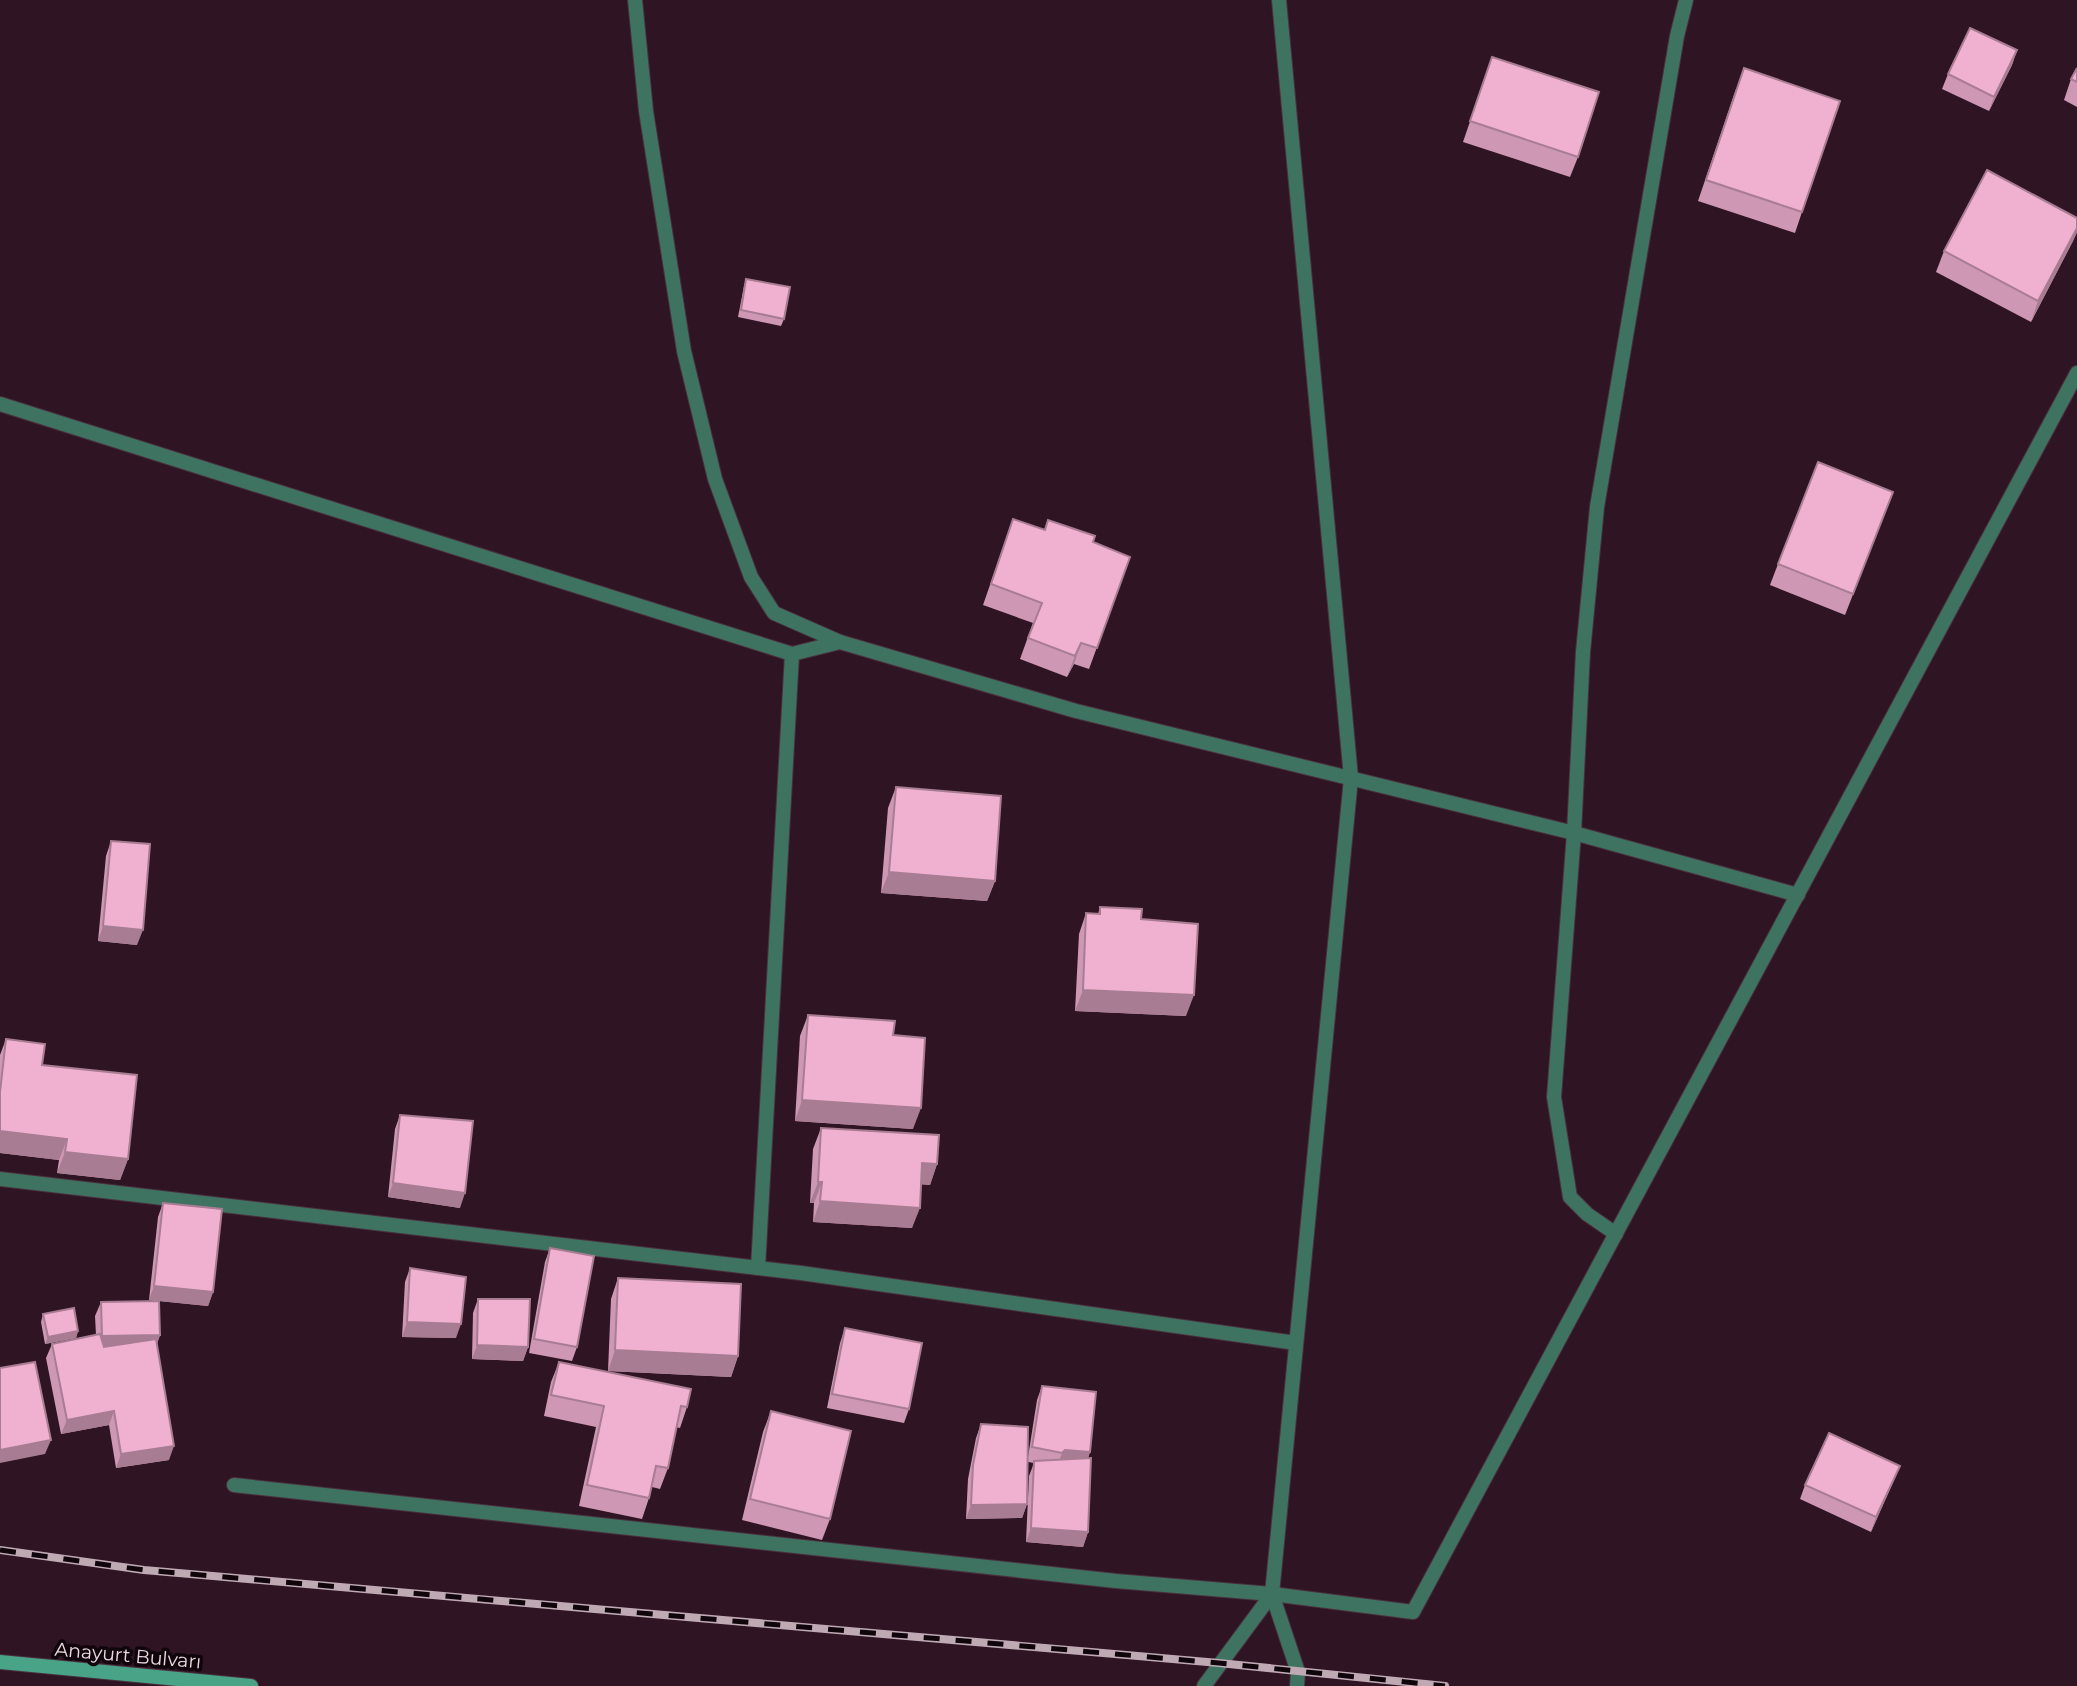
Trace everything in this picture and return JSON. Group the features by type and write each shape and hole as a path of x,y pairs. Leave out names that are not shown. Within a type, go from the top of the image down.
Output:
{"main road":[{"name":"Anayurt Bulvarı","path":"0,1662 251,1686"}],"street":[{"path":"635,0 646,111 684,351 715,480 751,577 774,613 841,642 1076,711 1574,833 1798,895"},
{"path":"1279,0 1351,778 1272,1594 1298,1672 1297,1686"},
{"path":"1616,1234 1587,1214 1570,1197 1554,1097 1574,833 1584,652 1597,507 1676,36 1686,0"},
{"path":"234,1485 1102,1579 1272,1594 1413,1612 2077,373"},
{"path":"0,404 792,654 841,642"},
{"path":"758,1268 792,654"},
{"path":"0,1179 758,1268 1296,1343"},
{"path":"1204,1686 1272,1594"}],"building":[{"path":"1970,28 2017,50 1994,97 1948,74"},
{"path":"1492,57 1599,92 1578,157 1470,121"},
{"path":"1744,68 1840,101 1802,212 1706,180"},
{"path":"2077,68 2077,82 2071,79"},
{"path":"1987,170 2077,218 2077,228 2038,301 1944,251"},
{"path":"746,279 790,287 784,319 741,310"},
{"path":"1818,462 1893,492 1853,594 1778,564"},
{"path":"1013,519 1045,530 1048,520 1095,536 1093,542 1130,557 1097,648 1081,643 1075,656 1028,638 1042,603 991,584"},
{"path":"896,787 1001,796 995,881 889,872"},
{"path":"111,841 150,844 143,930 103,926"},
{"path":"1100,907 1142,909 1141,919 1198,924 1194,995 1083,990 1086,913 1100,914"},
{"path":"808,1015 895,1021 893,1035 925,1038 921,1108 802,1100"},
{"path":"6,1039 45,1044 42,1065 137,1075 128,1159 65,1152 67,1139 0,1131 0,1092"},
{"path":"400,1115 473,1121 465,1193 393,1183"},
{"path":"821,1128 939,1135 937,1164 922,1163 920,1208 820,1201 822,1182 818,1182"},
{"path":"163,1203 222,1209 213,1292 154,1286"},
{"path":"550,1248 594,1256 577,1347 534,1339"},
{"path":"410,1268 466,1277 461,1324 407,1322"},
{"path":"618,1278 741,1284 738,1356 615,1350"},
{"path":"478,1299 530,1299 528,1347 477,1345"},
{"path":"159,1301 160,1335 102,1336 101,1302"},
{"path":"74,1308 78,1331 48,1337 43,1314"},
{"path":"845,1328 922,1343 909,1409 832,1394"},
{"path":"100,1334 104,1347 156,1339 174,1446 121,1454 114,1411 67,1420 52,1344"},
{"path":"35,1362 51,1440 0,1450 0,1368"},
{"path":"559,1362 691,1389 687,1407 681,1406 668,1468 656,1466 649,1498 587,1485 604,1406 551,1395"},
{"path":"1042,1386 1096,1392 1090,1452 1065,1450 1062,1453 1032,1447"},
{"path":"771,1411 851,1431 830,1519 750,1499"},
{"path":"981,1424 1028,1427 1027,1504 971,1505 973,1465"},
{"path":"1829,1433 1900,1466 1876,1517 1805,1485"},
{"path":"1091,1458 1088,1532 1031,1528 1034,1461"}],"railway":[{"path":"0,1550 144,1570 1219,1663 1445,1686"}]}
